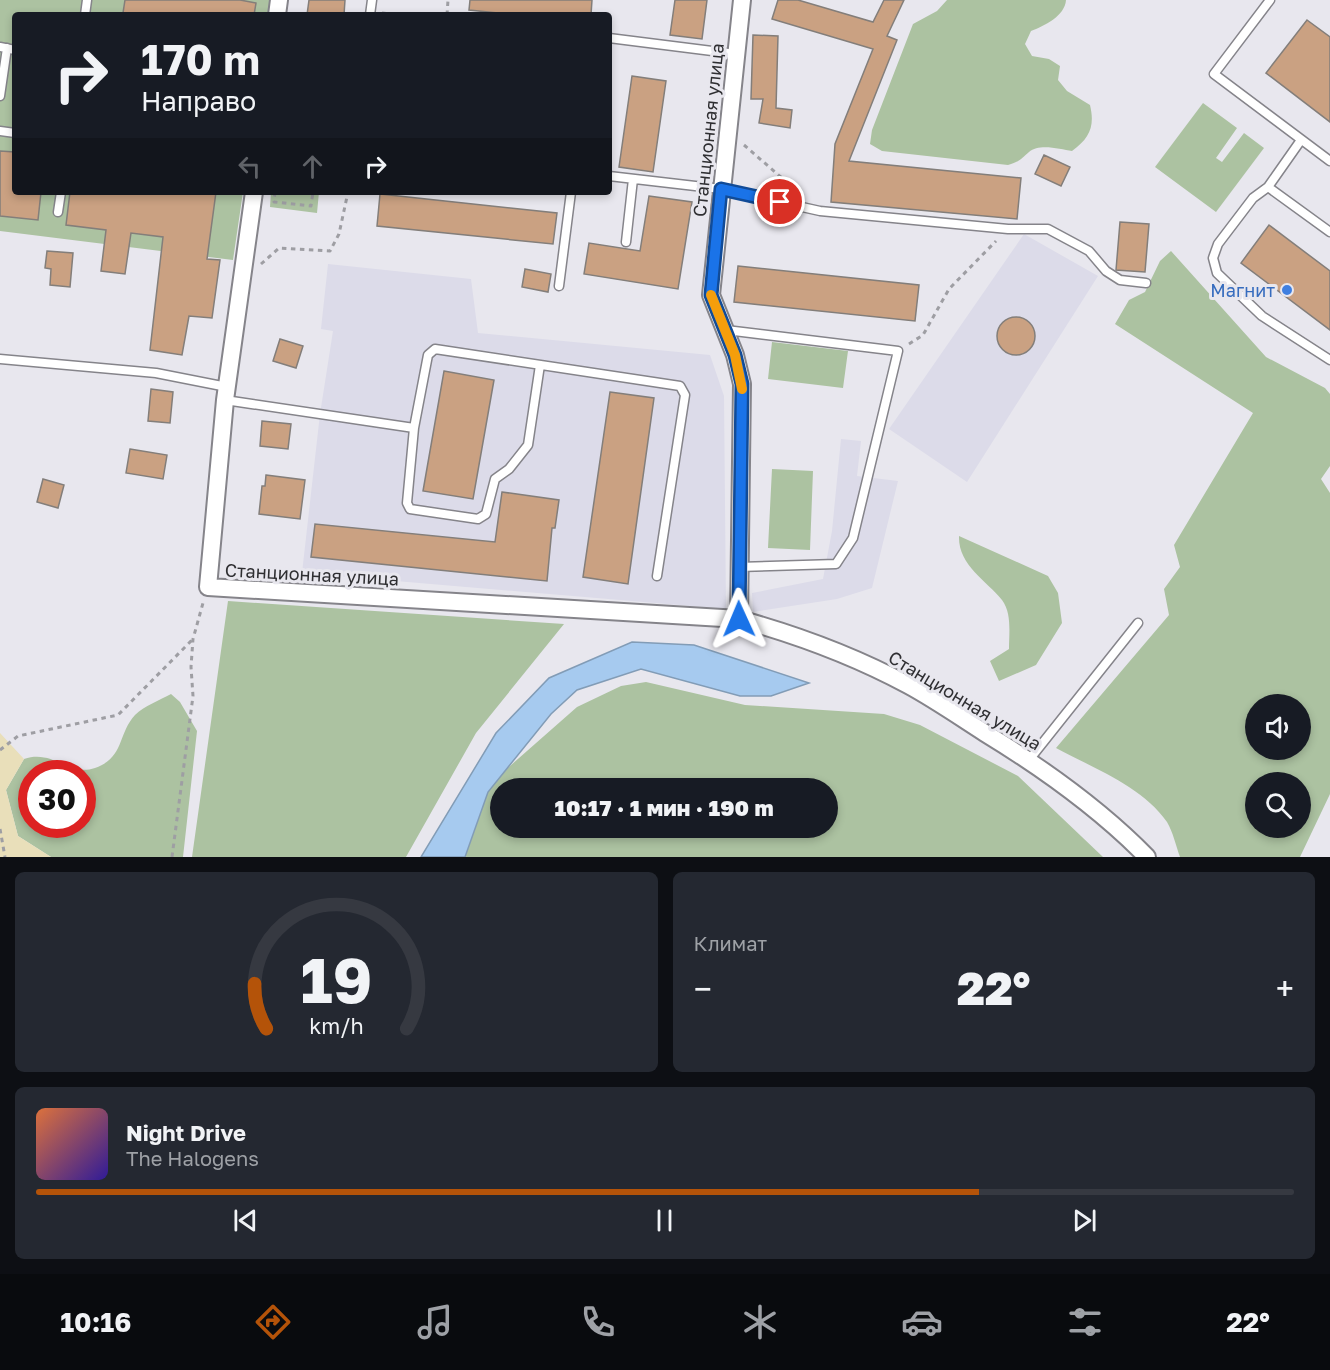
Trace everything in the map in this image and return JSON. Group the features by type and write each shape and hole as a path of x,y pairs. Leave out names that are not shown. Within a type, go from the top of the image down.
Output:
{"street":[{"name":"Станционная улица","path":"739,619 742,384 735,355 711,295 742,0"},
{"name":"Станционная улица","path":"254,195 226,394 208,587 739,619 787,632 840,652 908,685 1029,760 1091,805 1148,857"}],"lane":[{"path":"1270,0 1214,74 1330,161"},
{"path":"612,38 736,54"},
{"path":"0,96 7,49"},
{"path":"1301,140 1268,187 1253,198 1218,244 1213,258 1217,273 1262,316 1330,360"},
{"path":"612,176 721,189 820,211 1008,230 1048,229 1089,251 1106,271 1120,280 1146,284"},
{"path":"626,242 633,179"},
{"path":"1268,187 1330,232"},
{"path":"58,212 61,195"},
{"path":"559,286 571,195"},
{"path":"726,330 898,351 853,538 836,564 738,567"},
{"path":"540,365 528,445 509,469 495,479 486,514 478,519 410,509 407,503 414,428 428,355 435,349 680,386 685,395 657,576"},
{"path":"0,359 156,373 226,394 414,428"},
{"path":"1029,760 1138,622"}],"path":[{"path":"728,130 820,211"},
{"path":"275,195 274,202 311,207 313,195"},
{"path":"242,281 279,248 330,251 339,234 347,195"},
{"path":"898,351 923,335 949,290 1008,230"},
{"path":"172,857 193,696 190,667 194,639 208,587"},
{"path":"0,750 18,736 118,715 194,639"},
{"path":"0,829 4,857"}],"shaded area":[{"path":"1024,234 1098,276 967,482 889,429"},
{"path":"328,264 471,279 478,333 710,355 724,396 726,609 302,573 320,414 333,331 321,329"},
{"path":"841,439 861,441 857,476 898,481 872,588 837,599 753,612 752,593 823,579 832,531"}],"green space":[{"path":"0,0 270,0 268,12 12,12 12,195 243,195 233,260 0,231"},
{"path":"947,0 1066,0 1058,16 1031,31 1025,44 1032,56 1049,59 1060,66 1058,80 1067,91 1090,105 1092,119 1090,131 1078,146 1072,151 1050,147 1033,149 1008,165 882,151 870,144 872,130 913,24 937,11"},
{"path":"1203,103 1237,128 1216,158 1222,162 1244,133 1264,148 1216,212 1155,167"},
{"path":"271,195 319,195 317,213 270,207"},
{"path":"1171,251 1266,357 1325,388 1330,394 1330,466 1321,479 1330,493 1330,794 1311,834 1311,772 1245,772 1245,838 1309,838 1300,857 1180,857 1167,822 1157,809 1131,788 1056,748 1169,615 1164,589 1180,567 1174,545 1253,413 1115,324 1129,300 1145,292 1160,261"},
{"path":"772,342 848,351 843,388 768,379"},
{"path":"772,469 813,471 810,550 768,548"},
{"path":"959,536 1048,576 1058,593 1062,623 1036,665 999,681 990,661 1009,649 1007,611 1002,600 968,564 960,546"},
{"path":"228,601 564,624 476,733 406,857 192,857"},
{"path":"646,682 745,705 884,714 920,725 1018,776 1103,857 465,857 490,789 490,838 838,838 838,778 498,778 577,707 621,686"},
{"path":"171,694 180,702 197,731 183,857 51,857 21,838 96,838 96,768 105,763 116,752 129,723 147,706"},
{"path":"35,757 53,760 23,760"},
{"path":"18,769 18,836 6,790"}],"sand":[{"path":"0,733 24,759 18,760 18,769 6,790 18,838 51,857 0,857"}],"water":[{"path":"632,642 694,645 809,683 771,696 740,696 641,669 577,690 551,714 499,778 490,778 490,790 465,857 421,857 496,733 549,678"}],"building":[{"path":"125,0 240,0 256,3 254,12 123,12"},
{"path":"309,0 345,0 344,12 307,12"},
{"path":"470,0 592,0 591,12 469,10"},
{"path":"675,0 707,0 702,39 670,35"},
{"path":"778,0 798,0 873,22 884,0 904,0 887,36 897,40 849,161 1021,178 1017,219 831,202 835,144 873,49 772,19"},
{"path":"1307,20 1330,37 1330,122 1266,73"},
{"path":"753,35 778,36 776,108 792,110 790,128 759,123 763,99 751,99"},
{"path":"632,76 666,81 653,172 619,167"},
{"path":"0,151 12,152 12,195 41,195 38,220 0,216"},
{"path":"1044,155 1070,167 1061,186 1035,174"},
{"path":"70,195 216,195 207,259 220,260 212,318 189,316 182,355 150,350 163,237 131,233 125,274 101,271 106,230 66,225"},
{"path":"380,195 557,213 553,244 377,226"},
{"path":"649,196 692,202 678,289 584,274 589,243 640,251"},
{"path":"1120,222 1149,224 1145,272 1116,270"},
{"path":"1269,225 1330,271 1330,330 1241,263"},
{"path":"47,251 73,253 70,287 50,285 51,269 45,268"},
{"path":"738,266 919,285 915,321 734,302"},
{"path":"525,269 551,274 548,292 522,287"},
{"path":"1016,317 1029,323 1035,336 1029,349 1016,355 1003,349 997,336 1003,323"},
{"path":"280,339 303,346 296,368 273,361"},
{"path":"444,371 494,380 473,499 423,491"},
{"path":"151,389 173,392 170,423 148,421"},
{"path":"610,392 654,398 628,584 583,577"},
{"path":"262,421 291,424 288,449 260,446"},
{"path":"130,449 167,455 163,479 126,473"},
{"path":"266,475 305,480 300,519 259,514 262,486 265,486"},
{"path":"43,479 64,485 58,508 37,502"},
{"path":"502,492 559,500 555,528 552,528 547,581 311,557 315,524 495,542"}],"slow traffic":[{"path":"711,295 735,355 742,389"}],"place":[{"name":"Магнит","path":"1287,290"}],"route":[{"path":"739,619 742,384 735,355 711,295 721,189 780,202"}]}
